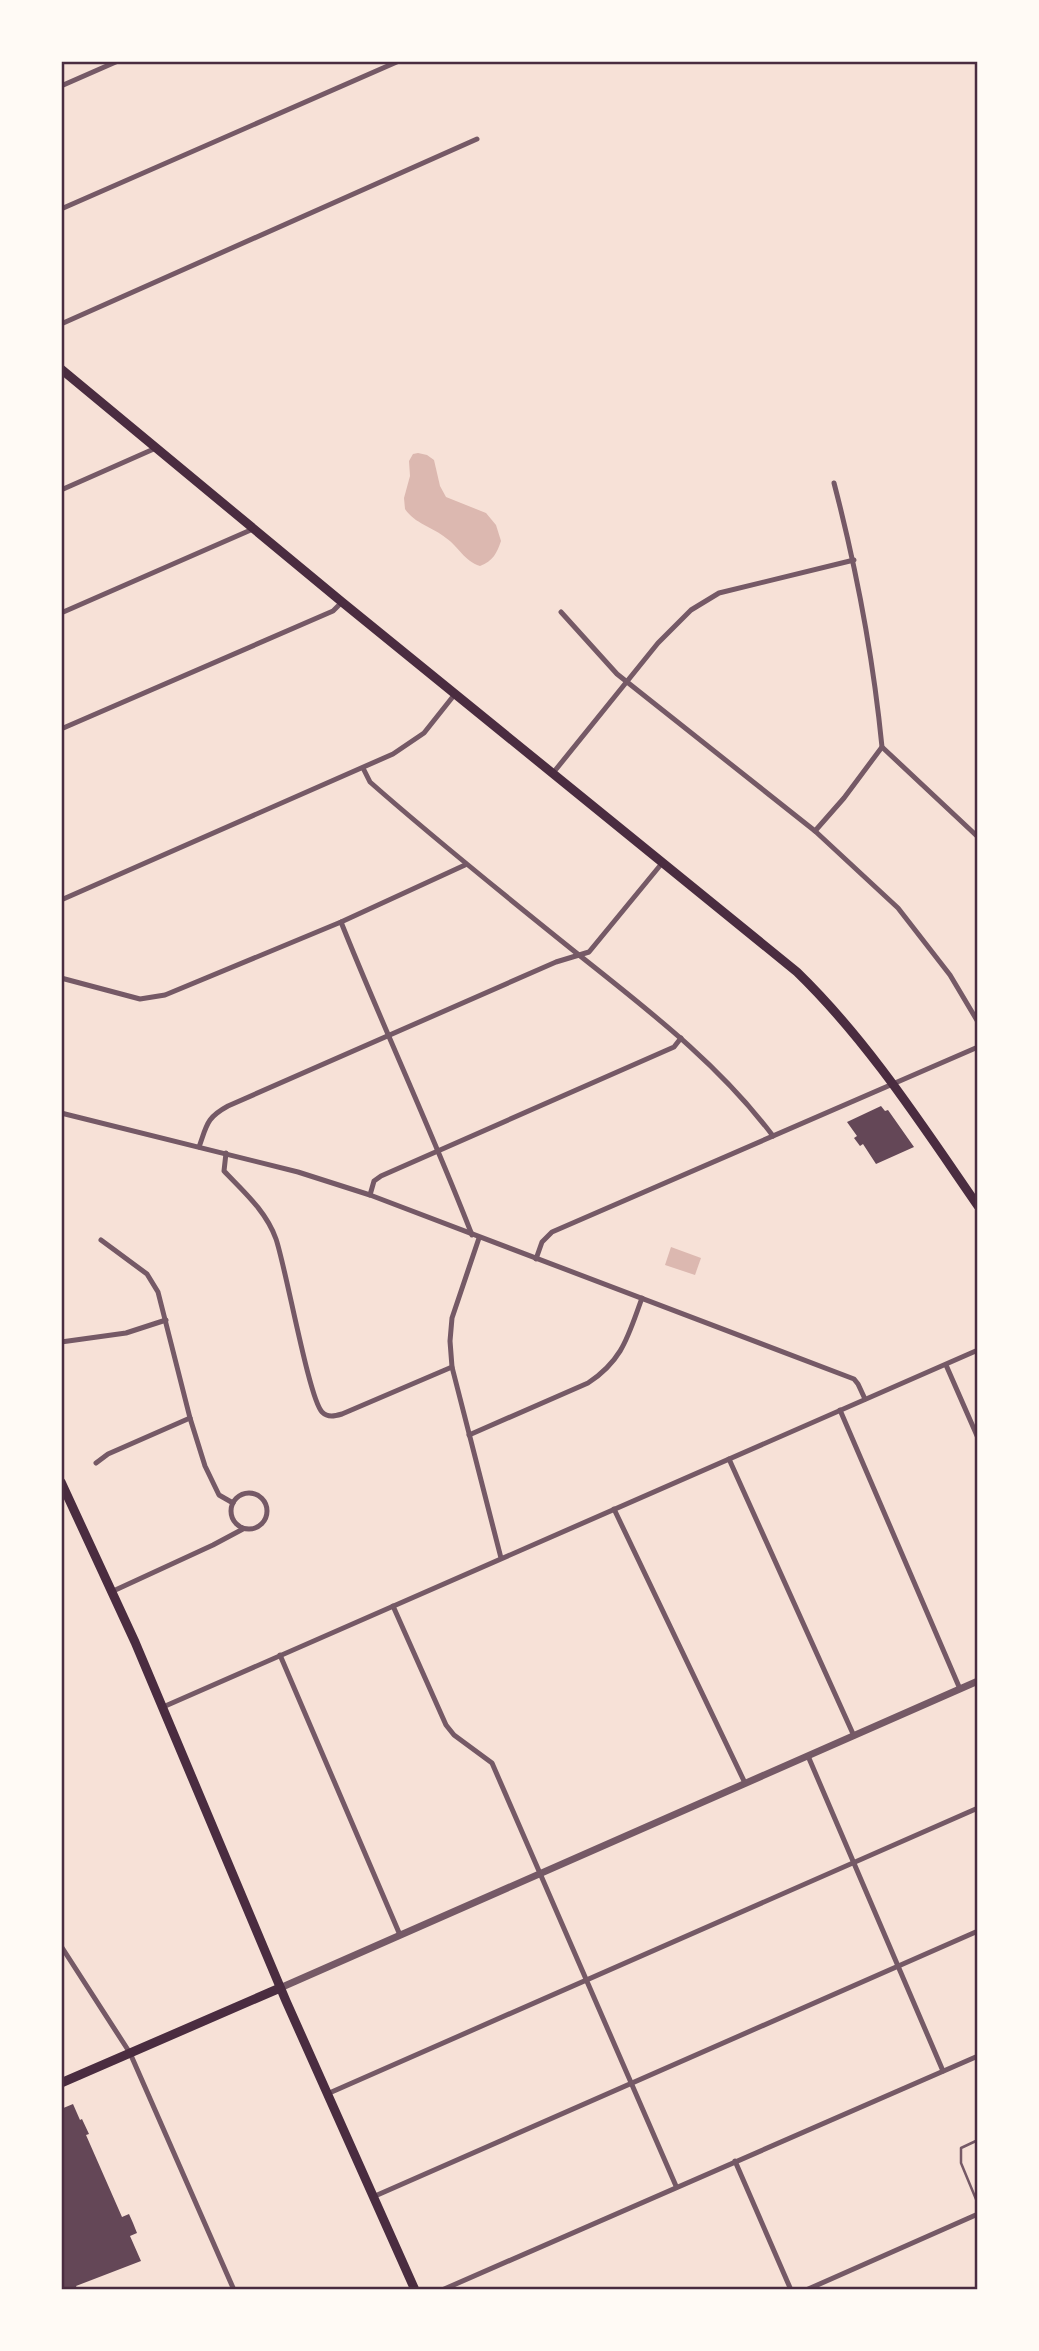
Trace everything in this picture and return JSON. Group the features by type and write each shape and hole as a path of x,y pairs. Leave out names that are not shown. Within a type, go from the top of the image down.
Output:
{"main road":[{"path":"61,369 817,991 869,1051 974,1192 978,1206"},
{"path":"61,1482 163,1707 280,1988 415,2290"},
{"path":"61,2083 280,1988"}],"street":[{"path":"61,86 118,61"},
{"path":"61,209 399,61"},
{"path":"61,324 477,139"},
{"path":"61,489 156,447"},
{"path":"834,483 854,560 875,678 882,747 978,837"},
{"path":"61,613 253,529"},
{"path":"553,773 659,643 691,610 719,593 854,560"},
{"path":"61,729 331,612 342,602"},
{"path":"561,612 626,682 815,831 898,908 950,975 978,1022"},
{"path":"61,900 393,754 424,733 455,694"},
{"path":"815,831 882,747"},
{"path":"363,768 370,782 465,865 681,1038 721,1076 773,1136"},
{"path":"199,1147 212,1114 387,1035 556,962 589,951 663,862"},
{"path":"61,978 140,999 165,996 341,922 465,865"},
{"path":"341,922 387,1035 476,1237 452,1318 450,1341 452,1367 500,1558"},
{"path":"370,1195 374,1181 379,1177 674,1047 681,1038"},
{"path":"536,1259 542,1242 552,1232 978,1047"},
{"path":"61,1113 299,1172 370,1195 854,1379 865,1399"},
{"path":"226,1153 224,1171 257,1205 276,1239 312,1386 324,1414 342,1414 452,1367"},
{"path":"101,1240 147,1274 158,1292 205,1466 219,1495 233,1503"},
{"path":"469,1434 588,1383 605,1372 624,1346 642,1298"},
{"path":"61,1342 126,1332 166,1321"},
{"path":"163,1707 978,1350"},
{"path":"946,1365 978,1438"},
{"path":"840,1410 960,1689"},
{"path":"96,1462 108,1454 190,1418"},
{"path":"729,1459 854,1736"},
{"path":"247,1493 258,1496 266,1504 267,1516 260,1526 243,1529 233,1521 233,1503 236,1498 247,1493"},
{"path":"614,1509 744,1783"},
{"path":"111,1592 243,1529"},
{"path":"393,1606 444,1722 454,1735 492,1763 676,2186"},
{"path":"280,1655 400,1934"},
{"path":"280,1988 978,1681"},
{"path":"808,1756 943,2071"},
{"path":"326,2094 978,1808"},
{"path":"374,2196 978,1931"},
{"path":"61,1946 130,2053 234,2290"},
{"path":"442,2290 978,2056"},
{"path":"735,2161 791,2290"},
{"path":"806,2290 978,2214"}],"lane":[{"path":"978,2140 961,2148 961,2163 978,2204"}],"shaded area":[{"path":"418,453 434,460 440,486 446,497 486,513 496,525 501,541 488,562 480,566 470,561 441,534 414,518 405,509 404,498 410,476 409,461 413,454"},
{"path":"671,1247 701,1258 695,1275 665,1265"}],"building":[{"path":"881,1106 885,1111 888,1110 914,1147 876,1164 863,1144 860,1146 854,1138 857,1136 847,1122"},
{"path":"73,2104 89,2134 86,2135 122,2217 129,2214 133,2223 137,2233 130,2236 141,2261 76,2286 78,2290 61,2290 61,2109"}]}
